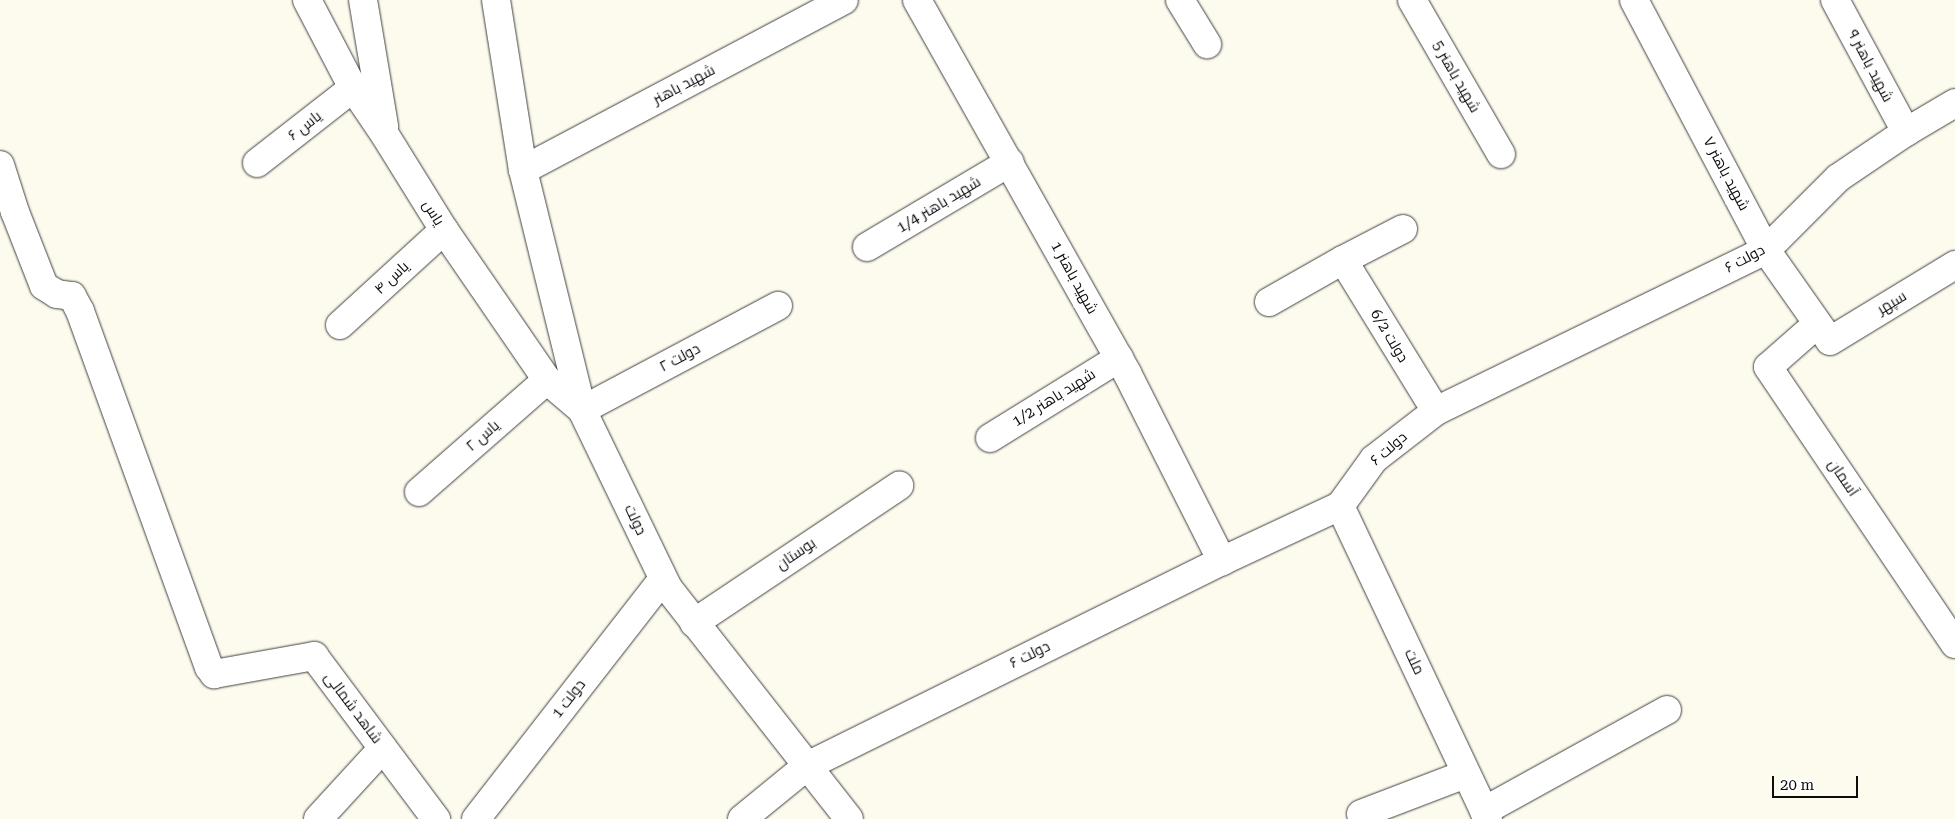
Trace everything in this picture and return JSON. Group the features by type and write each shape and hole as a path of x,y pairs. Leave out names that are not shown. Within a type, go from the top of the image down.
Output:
{"street":[{"name":"یاس","path":"307,0 354,88 444,230 547,380 582,410"},
{"path":"363,0 385,135"},
{"name":"دولت","path":"496,0 523,170 582,410 663,579 694,623 849,819"},
{"name":"شهید باهنر","path":"523,170 844,0"},
{"name":"شهید باهنر 1","path":"917,0 1119,358 1222,560"},
{"path":"1180,0 1207,44"},
{"name":"شهید باهنر 5","path":"1412,0 1501,154"},
{"name":"شهید باهنر ۷","path":"1634,0 1766,250 1823,333"},
{"name":"شهید باهنر ۹","path":"1835,0 1906,132"},
{"name":"یاس ۶","path":"257,163 354,88"},
{"name":"دولت ۶","path":"742,819 807,766 1222,560 1340,506 1374,459 1436,411 1766,250 1838,178 1906,132 1955,102"},
{"name":"شهید باهنر 1/4","path":"867,247 1010,162"},
{"name":"شاهد شمالی","path":"0,164 15,212 44,286 57,294 72,296 80,311 209,667 214,674 314,656 436,819"},
{"path":"1269,302 1403,229"},
{"name":"یاس ۴","path":"340,325 444,230"},
{"name":"دولت 6/2","path":"1343,260 1436,411"},
{"name":"سپهر","path":"1823,333 1955,265"},
{"name":"دولت ۲","path":"582,410 778,306"},
{"name":"آسمان","path":"1823,333 1768,367 1955,644"},
{"name":"شهید باهنر 1/2","path":"990,438 1119,358"},
{"name":"یاس ۲","path":"419,492 547,380"},
{"name":"بوستان","path":"694,623 899,486"},
{"name":"ملت","path":"1340,506 1486,815"},
{"name":"دولت 1","path":"476,819 663,579"},
{"path":"1486,815 1667,710"},
{"path":"318,819 383,748"},
{"path":"1361,814 1466,774"}]}
